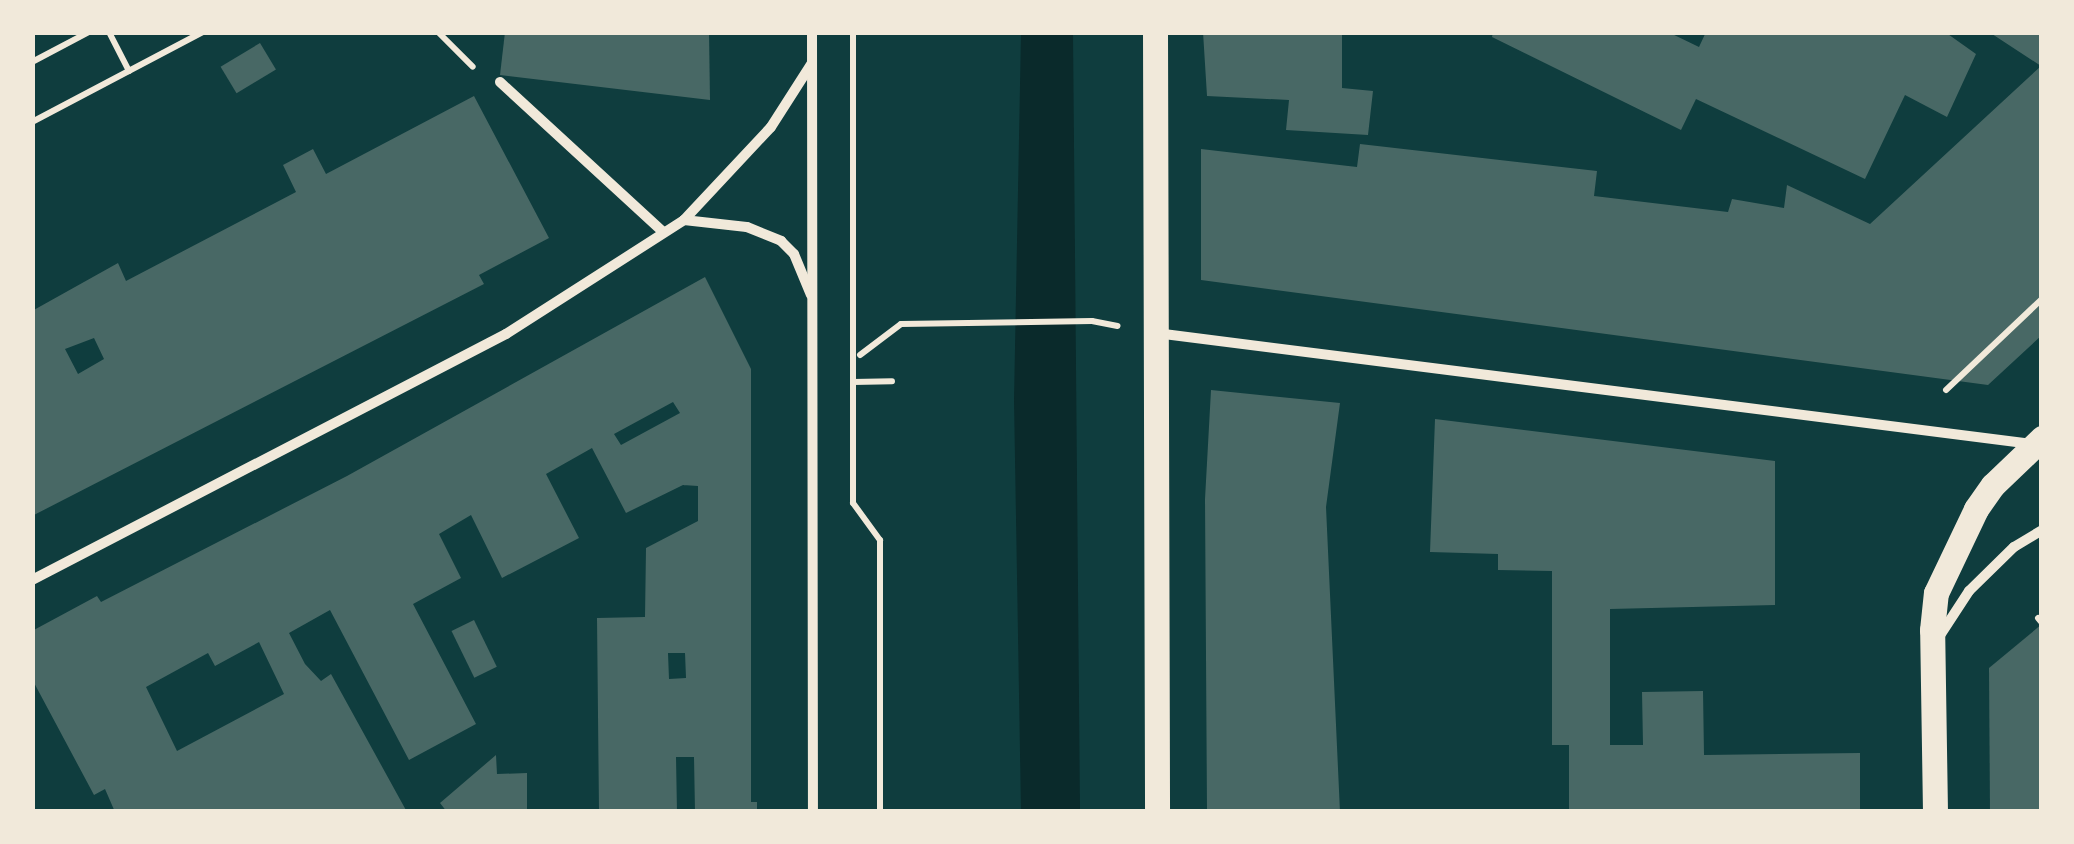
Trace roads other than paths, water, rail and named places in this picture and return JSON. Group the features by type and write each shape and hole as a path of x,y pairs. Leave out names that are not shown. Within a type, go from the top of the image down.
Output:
{"main road":[{"path":"1155,32 1157,812"},
{"path":"1935,812 1936,593 1959,538 1993,484 2039,443"}],"street":[{"path":"812,32 814,812"},
{"path":"32,580 506,334 684,220 771,128 812,63"},
{"path":"500,82 664,232"},
{"path":"684,220 747,227 781,241 806,278 815,312"},
{"path":"1155,332 2039,443"},
{"path":"1933,652 1969,591 2014,548 2042,530"}],"water":[{"path":"1021,33 1073,33 1080,811 1021,811 1014,400"}]}
